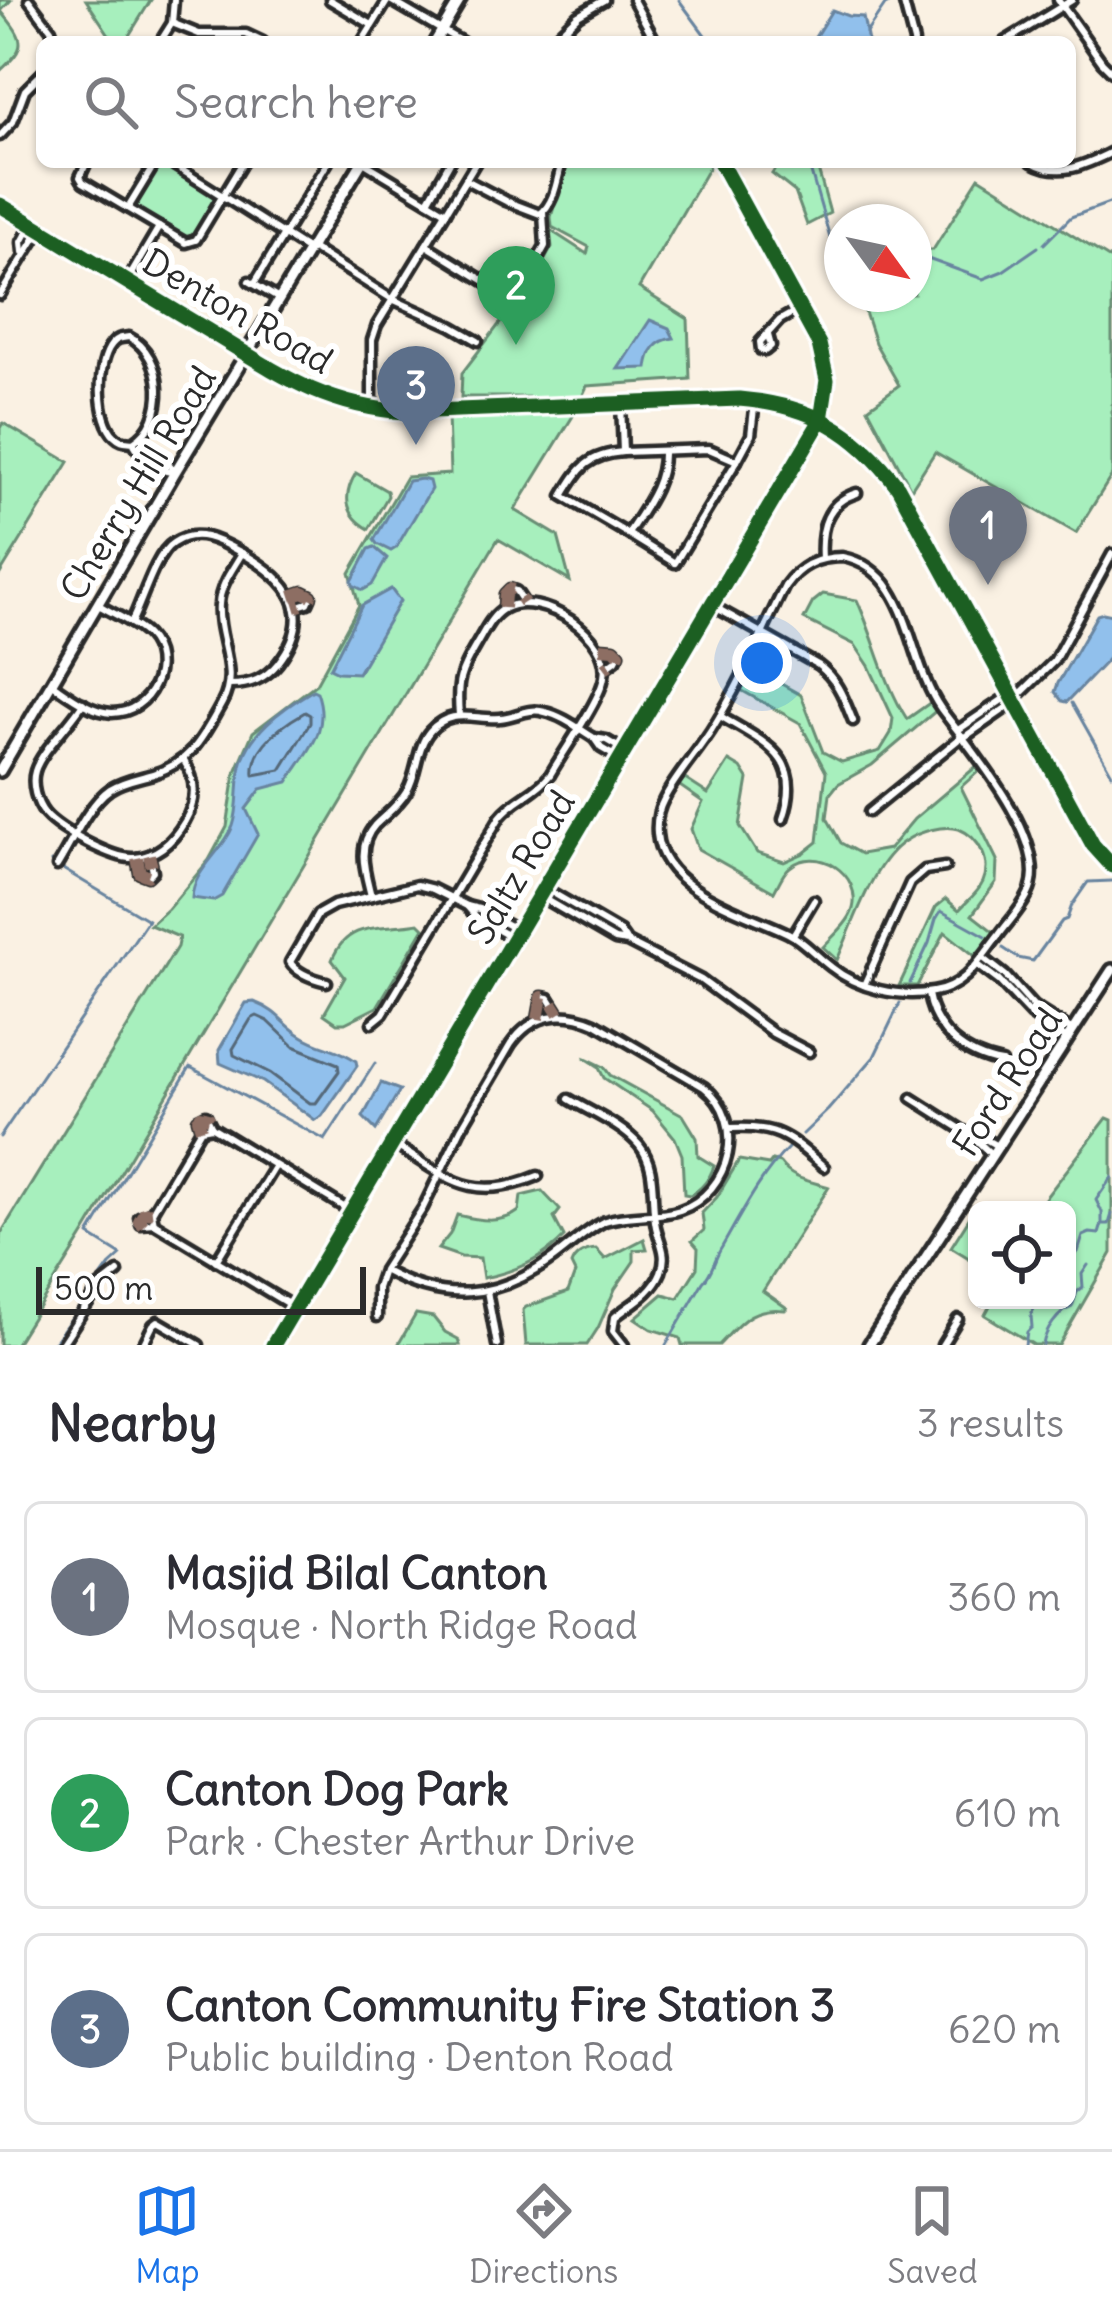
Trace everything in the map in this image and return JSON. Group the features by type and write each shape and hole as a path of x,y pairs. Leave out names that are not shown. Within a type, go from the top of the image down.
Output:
{"main road":[{"path":"439,36 460,0"},
{"name":"Cherry Hill Road","path":"0,771 358,168"},
{"name":"Ford Road","path":"869,1345 1112,971"}],"street":[{"path":"29,0 53,36"},
{"path":"164,36 172,23 174,0"},
{"path":"331,0 372,25"},
{"path":"366,36 389,0 451,36"},
{"path":"556,36 578,15 604,0"},
{"path":"633,0 652,36"},
{"path":"903,0 912,36"},
{"path":"1013,36 1072,0"},
{"path":"1061,3 1112,72"},
{"path":"172,23 199,34 250,36"},
{"path":"0,136 13,122 25,89 36,79"},
{"path":"1076,167 1112,152"},
{"path":"84,168 82,182 190,243 239,168"},
{"path":"128,208 152,168"},
{"path":"178,168 392,299 478,341"},
{"path":"279,299 252,282 324,168"},
{"path":"372,168 446,212"},
{"path":"428,201 447,168"},
{"path":"372,410 372,340 473,168"},
{"path":"426,244 499,290 512,295 520,291 545,246 543,213 560,168"},
{"path":"723,168 819,344 826,370 821,420"},
{"path":"1042,168 1072,168"},
{"path":"466,180 510,203 543,213"},
{"name":"Denton Road","path":"0,205 246,353 344,404 406,412 755,400 787,406 860,442 898,488 1093,845 1112,866"},
{"path":"0,295 37,227"},
{"path":"126,282 159,227"},
{"path":"768,335 780,320 801,308"},
{"path":"137,440 124,441 110,432 100,401 109,348 129,337 142,344 159,387 152,417 137,440 141,456 167,473 175,472"},
{"path":"737,460 709,449 602,454 586,463 562,496 675,563 737,460 751,435 755,400"},
{"path":"621,403 623,452"},
{"name":"Saltz Road","path":"275,1344 821,420"},
{"path":"628,534 659,483 663,451"},
{"path":"822,558 822,533 830,511 837,501 857,493"},
{"path":"131,623 159,558 175,541 207,536 242,553 278,576 295,607 294,633 276,666 256,681 230,685"},
{"path":"57,866 95,804 109,790 167,770 197,746 230,685 219,604 242,553"},
{"path":"869,812 961,734 1006,708 1054,662 1112,554"},
{"path":"822,558 859,561 885,582 898,604 928,688 985,764 1034,863 1030,890 980,961 960,982 928,994 894,993 834,970 793,935 742,915 681,879 659,845 656,830 662,803 720,716 792,577 822,558"},
{"path":"504,608 510,589 524,603"},
{"path":"291,596 303,592 311,596 308,603 295,607"},
{"path":"372,1023 383,1014 500,817 508,806 543,784 578,728 602,685 605,668 600,648 581,628 544,607 524,603 504,608 489,623 460,673 459,715"},
{"path":"51,683 97,710 120,712 152,691 158,672 156,652 147,635 98,604"},
{"path":"712,605 829,674 853,722"},
{"path":"600,648 619,653 605,668"},
{"path":"83,703 41,759 34,782 45,814 76,835 111,854 137,858 173,838 190,811 194,784 184,761"},
{"path":"370,896 362,860 368,836 408,790 423,744 443,721 459,715 497,718 550,712 606,740 623,755"},
{"path":"720,716 768,743 783,761 790,789 783,819"},
{"path":"137,858 140,872 148,876 152,872 148,855"},
{"path":"864,985 910,883 925,870 945,867"},
{"path":"327,982 294,968 292,957 319,914 370,896 417,885 433,889 479,909 516,935"},
{"path":"542,892 615,940 701,980 772,1033 809,1052"},
{"path":"793,935 814,900"},
{"path":"980,961 1005,975 1033,1006 1071,1035"},
{"path":"928,994 934,1018 947,1036 984,1060 1002,1063"},
{"path":"538,1019 540,1000 546,996 559,1014"},
{"path":"377,1317 382,1270 418,1217 461,1129 511,1044 538,1019 559,1014 595,1023 704,1087 721,1104 730,1128 728,1156 707,1192 686,1208 605,1221 523,1279 488,1291 427,1289 382,1270"},
{"path":"912,1098 972,1136 986,1139 996,1151"},
{"path":"569,1099 625,1132 642,1148 650,1168 663,1265 655,1284 615,1317 613,1331 623,1345"},
{"path":"295,1308 154,1223 152,1212 201,1130 198,1119 201,1115 209,1118 212,1127 352,1212"},
{"path":"730,1128 780,1134 824,1167"},
{"path":"392,1144 476,1189 496,1189 538,1176"},
{"path":"216,1261 275,1166"},
{"path":"61,1345 99,1287 118,1272"},
{"path":"488,1291 497,1345"},
{"path":"942,1345 958,1318"},
{"path":"143,1345 158,1322 199,1345"}],"green space":[{"path":"0,0 11,0 1,11 20,43 0,71"},
{"path":"86,0 151,0 129,36 110,36"},
{"path":"155,168 174,168 219,198 192,241 132,207"},
{"path":"565,168 709,168 639,288 688,319 690,379 587,386 515,510 558,536 570,581 498,539 85,1233 15,1345 0,1345 0,1235 177,947 179,937 150,925 209,860 227,827 235,774 253,732 316,684 359,605 350,573 406,477 450,474 448,415 520,411 527,397 461,397 462,373 525,295 552,247 550,230 587,254 589,247 552,227"},
{"path":"776,168 818,168 828,204 824,216 807,225 795,192 772,174"},
{"path":"979,177 1112,260 1112,475 1076,533 935,452 911,489 868,408 899,385 875,343 865,312 932,312 933,250"},
{"path":"3,423 69,462 0,574 0,428"},
{"path":"356,473 387,491 369,529 355,518 348,504"},
{"path":"823,594 857,600 907,719 931,702 937,710 830,794 827,818 841,843 861,854 889,849 914,819 978,765 981,769 961,787 997,860 996,882 972,915 994,932 975,956 945,932 917,986 899,986 936,907 946,899 959,910 983,882 985,859 972,838 959,829 939,828 910,838 893,851 873,878 837,960 823,947 853,909 854,896 844,875 825,861 801,861 787,869 774,892 698,849 691,829 703,802 677,784 682,777 708,794 729,761 748,779 740,826 757,853 784,862 818,842 826,772 800,723 739,689 751,667 801,695 823,752 842,762 880,751 891,733 893,718 869,666 855,645 804,619"},
{"path":"419,923 424,928 377,1007 345,1023 324,1014 345,977 332,960 347,938 368,929"},
{"path":"584,1057 683,1115 697,1138 698,1156 714,1166 698,1190 684,1194 682,1155 653,1111 604,1078 598,1066"},
{"path":"1107,1118 1112,1120 1112,1253 1059,1345 1034,1345 985,1315 988,1309 1076,1309 1076,1201 1043,1201"},
{"path":"739,1160 780,1163 796,1176 829,1187 763,1291 787,1308 755,1313 719,1345 682,1345 680,1338 635,1318 663,1294 678,1298 697,1268 698,1248 692,1241 704,1230 702,1213"},
{"path":"542,1191 560,1210 554,1218 564,1237 537,1258 483,1278 480,1258 438,1249 457,1215 505,1218 519,1211 521,1196"},
{"path":"968,1220 968,1257 951,1247"},
{"path":"644,1239 647,1249 634,1250 634,1261 587,1345 526,1345 523,1310 568,1292 575,1273 571,1265 578,1255 596,1249 605,1259"},
{"path":"416,1314 433,1317 460,1345 398,1345"}],"water":[{"path":"832,10 863,17 867,36 816,36"},
{"path":"650,320 669,328 674,338 654,347 647,368 618,369"},
{"path":"408,481 429,481 431,489 396,548 391,551 377,544 374,540"},
{"path":"374,547 387,558 372,585 363,590 352,581"},
{"path":"391,589 400,601 358,673 330,668 362,605"},
{"path":"1097,615 1112,615 1112,655 1067,702 1062,701 1055,692 1058,683"},
{"path":"313,690 321,718 309,750 288,782 261,789 246,809 258,834 222,896 213,901 192,898 197,879 233,826 240,771 249,745 278,714"},
{"path":"254,1002 302,1036 356,1061 357,1066 315,1120 263,1082 220,1063 219,1050 246,1003"},
{"path":"381,1083 400,1090 376,1130 363,1117"}],"waterway":[{"path":"679,0 706,36"},
{"path":"866,33 885,5 896,0"},
{"path":"810,168 824,217"},
{"path":"1044,244 1071,217 1112,202"},
{"path":"932,261 983,279 1038,247"},
{"path":"1072,703 1112,774"},
{"path":"0,1137 148,920 51,862"},
{"path":"1003,948 1033,961 1067,919 1088,882 1112,881"},
{"path":"910,983 941,911 986,936"},
{"path":"803,1134 874,1057 900,1003"},
{"path":"52,1345 121,1255 89,1235 190,1067 325,1140 375,1063"},
{"path":"666,1345 752,1195 788,1148"},
{"path":"1102,1222 1096,1200 1112,1177"},
{"path":"1076,1253 1083,1236 1099,1234 1112,1214"},
{"path":"1043,1345 1053,1323 1072,1307 1088,1265"},
{"path":"1025,1345 1034,1309"}],"marked path":[{"path":"504,608 510,589 524,603"},
{"path":"291,596 303,592 311,596 308,603 295,607"},
{"path":"600,648 619,654 605,668"},
{"path":"137,858 140,873 148,876 153,871 149,855"},
{"path":"538,1019 542,997 549,998 559,1014"},
{"path":"201,1129 201,1116 209,1118 212,1127"},
{"path":"152,1212 144,1213 139,1221 144,1226 154,1223"}],"cycle path":[{"path":"273,1345 821,420 827,380 819,344 723,168"},
{"path":"0,205 272,369 346,402 406,412 739,399 788,407 829,424 865,450 898,487 1093,845 1112,866"}],"place":[{"name":"Canton Dog Park","path":"516,345"},
{"name":"Canton Community Fire Station 3","path":"416,445"},
{"name":"Masjid Bilal Canton","path":"988,585"}]}
